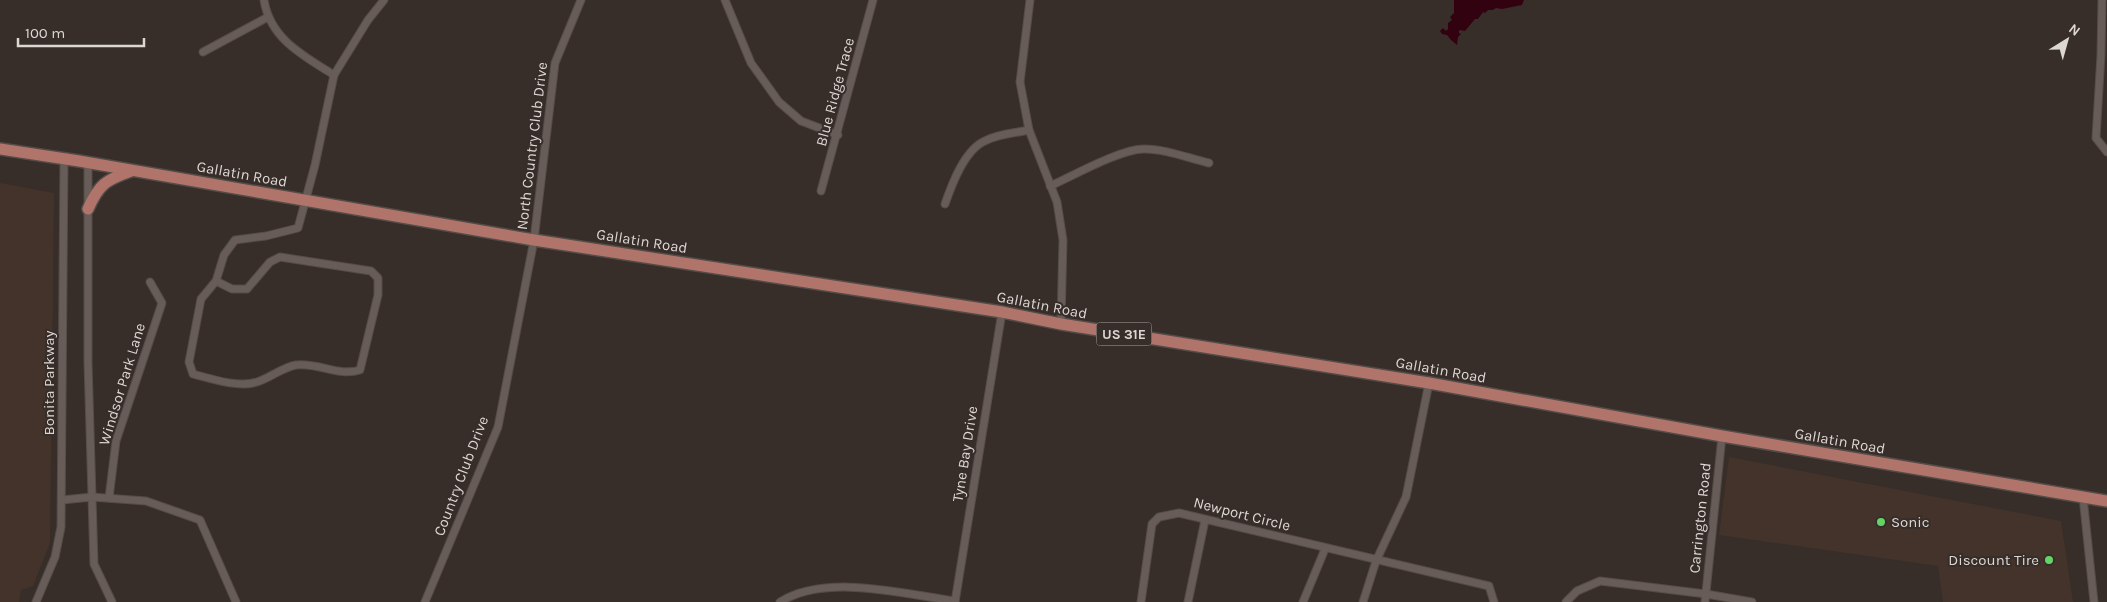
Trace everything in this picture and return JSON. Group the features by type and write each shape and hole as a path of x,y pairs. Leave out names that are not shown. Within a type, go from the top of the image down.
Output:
{"main road":[{"name":"Gallatin Road","path":"0,149 88,162 534,240 1002,312 1061,324 1430,383 1722,436 2107,501"},
{"path":"88,209 94,194 105,182 132,170"}],"street":[{"path":"264,0 268,17 288,45 334,75"},
{"path":"216,281 232,289 247,289 270,262 280,257 371,271 378,278 378,295 360,370 350,374 329,368 296,365 256,382 237,383 193,374 189,362 201,299 216,281 224,255 235,240 266,236 298,228 307,200 334,75 368,20 384,0"},
{"name":"North Country Club Drive","path":"534,240 555,63 581,0"},
{"path":"725,0 751,63 779,102 801,122 838,135"},
{"name":"Blue Ridge Trace","path":"822,191 874,0"},
{"path":"1030,0 1020,82 1029,130 1057,202 1063,240 1061,324"},
{"path":"2102,0 2096,138 2107,152"},
{"path":"202,52 268,17"},
{"path":"945,204 954,180 969,155 985,140 1029,130"},
{"path":"1050,186 1122,154 1142,149 1164,151 1209,163"},
{"name":"Bonita Parkway","path":"36,602 54,556 61,527 64,159"},
{"path":"88,162 88,362 94,564 112,602"},
{"name":"Country Club Drive","path":"426,602 498,427 534,240"},
{"name":"Windsor Park Lane","path":"109,498 116,441 162,304 150,282"},
{"name":"Tyne Bay Drive","path":"780,602 788,597 814,589 856,587 955,601 1002,312"},
{"path":"1362,602 1376,561 1406,496 1430,383"},
{"name":"Carrington Road","path":"1706,598 1722,436"},
{"path":"62,500 92,497 146,501 200,520 236,602"},
{"path":"2083,497 2094,602"},
{"name":"Newport Circle","path":"1141,602 1152,524 1159,517 1179,513 1488,586 1494,602"},
{"path":"1188,602 1205,520"},
{"path":"1303,602 1325,549"},
{"path":"1566,602 1578,591 1600,581 1706,598 1752,602"}],"shaded area":[{"path":"1454,0 1524,0 1522,5 1502,9 1496,8 1485,13 1483,12 1465,31 1459,30 1461,34 1458,37 1457,45 1440,31 1443,28 1446,31 1448,29 1448,23 1452,20 1450,17 1454,13"},
{"path":"0,183 54,193 50,543 33,586 21,590 19,602 0,602"},
{"path":"1729,457 2061,521 2073,602 1943,602 1938,566 1719,535"}],"place":[{"name":"Sonic","path":"1881,522"},
{"name":"Discount Tire","path":"2049,560"}]}
